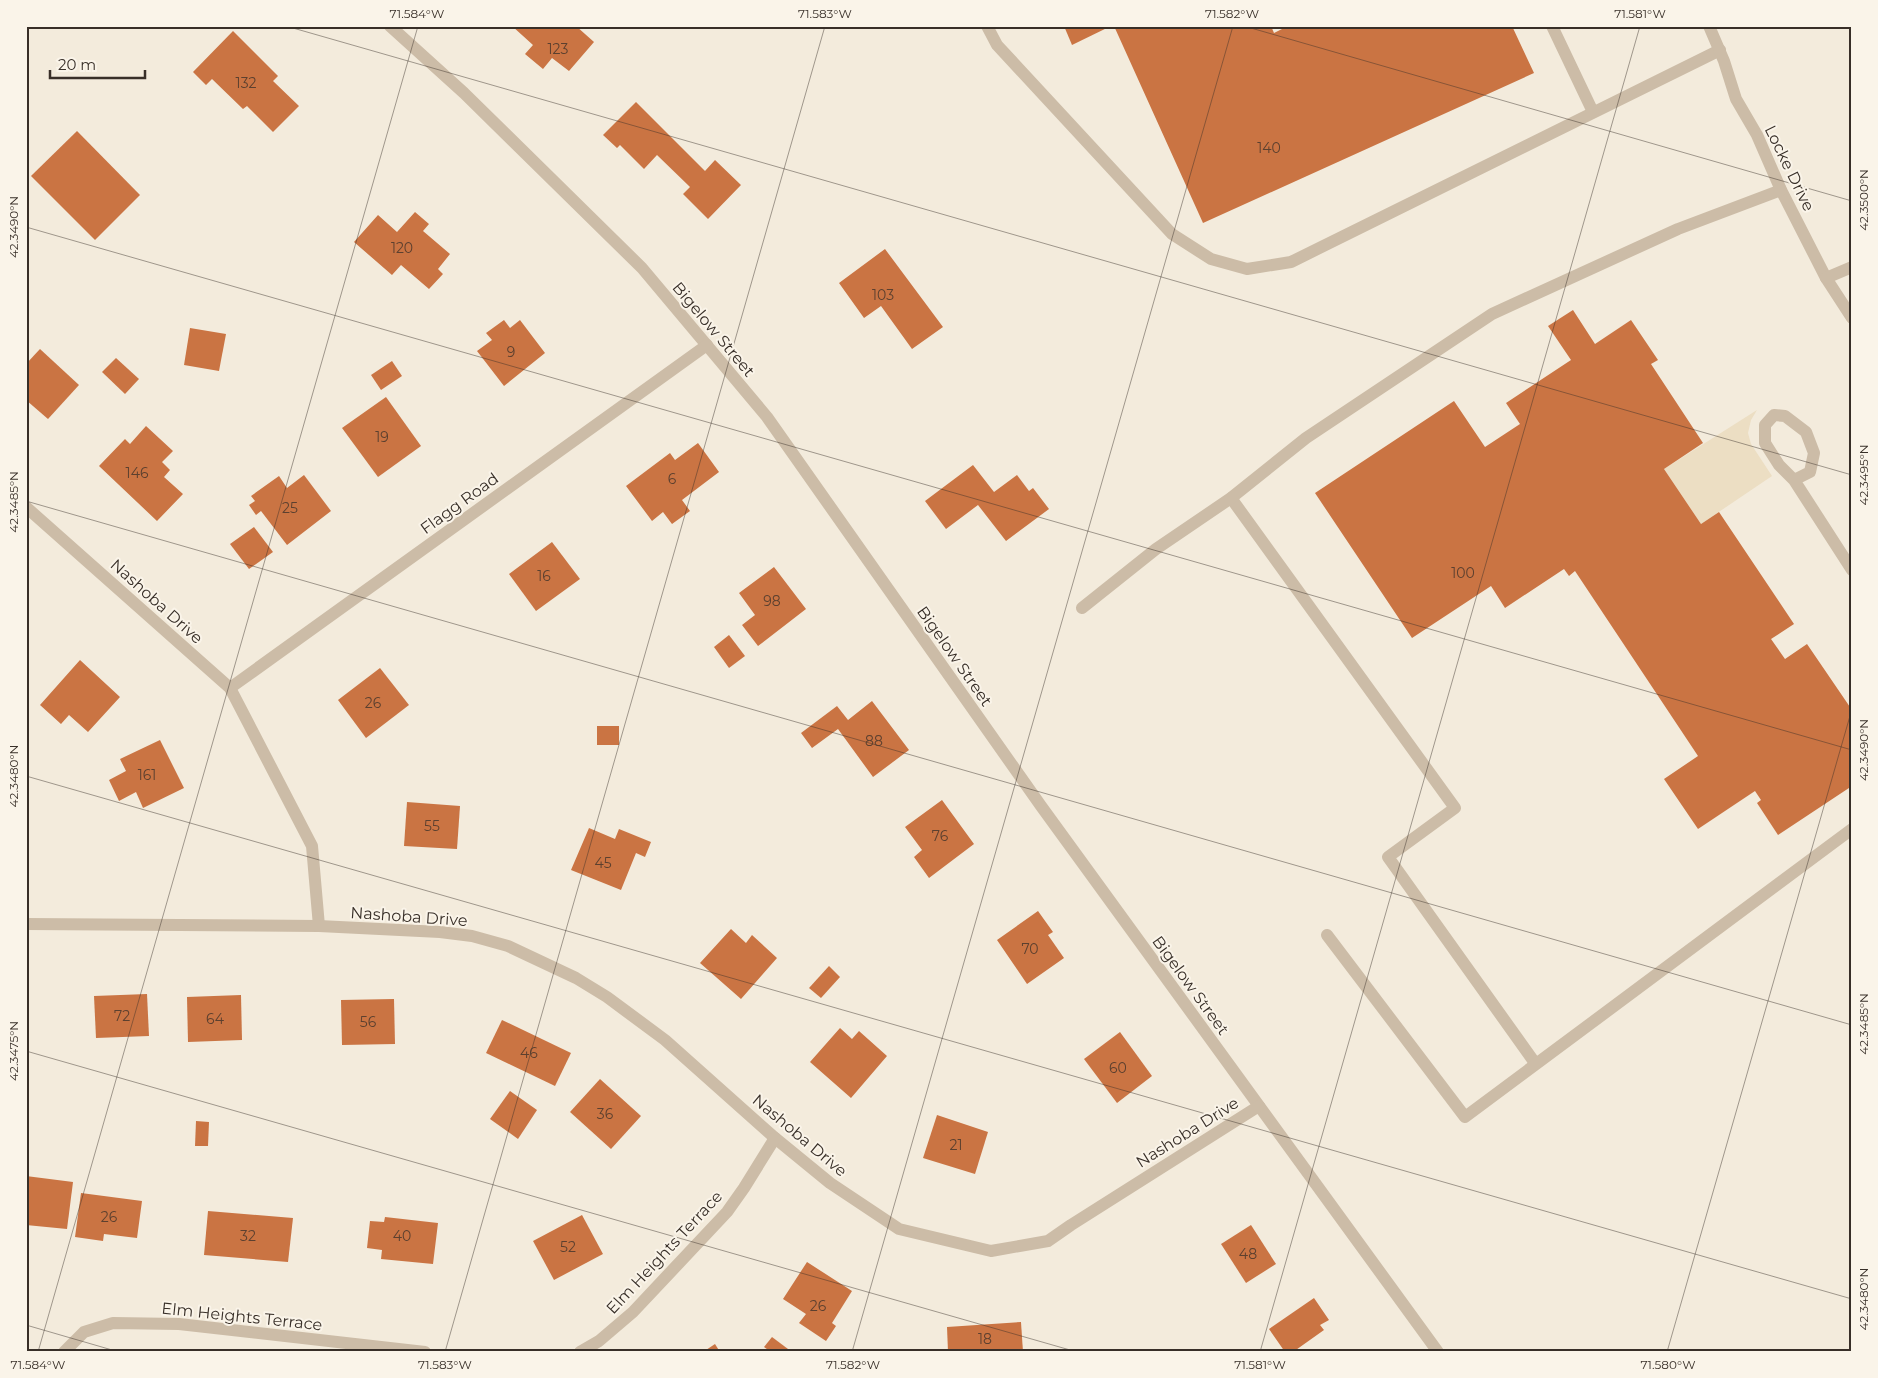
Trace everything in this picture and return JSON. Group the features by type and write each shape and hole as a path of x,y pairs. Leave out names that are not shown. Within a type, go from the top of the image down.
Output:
{"street":[{"name":"Bigelow Street","path":"390,26 464,93 642,268 767,417 1041,806 1438,1352"},
{"path":"987,26 997,45 1172,234 1211,259 1247,269 1290,262 1720,50"},
{"path":"1552,26 1593,112"},
{"name":"Locke Drive","path":"1709,26 1720,50 1736,99 1757,135 1781,190 1826,278 1852,318"},
{"path":"1082,608 1156,550 1231,498 1306,438 1492,314 1678,229 1781,190"},
{"path":"1826,278 1852,267"},
{"name":"Flagg Road","path":"230,688 707,345"},
{"path":"1794,480 1810,472 1814,452 1806,432 1786,416 1774,415 1765,424 1765,443 1780,465 1794,480 1852,570"},
{"path":"1231,498 1455,808 1388,857 1535,1064"},
{"name":"Nashoba Drive","path":"26,507 230,688 312,846 319,926"},
{"path":"1327,935 1465,1117 1852,829"},
{"name":"Nashoba Drive","path":"26,924 319,926 440,932 472,936 508,946 576,978 666,1040 775,1138 830,1183 899,1229 991,1251 1048,1241 1259,1106"},
{"name":"Elm Heights Terrace","path":"580,1352 599,1341 633,1312 727,1212 775,1138"},
{"name":"Elm Heights Terrace","path":"64,1352 84,1332 113,1323 179,1324 425,1352"}],"shaded area":[{"path":"1757,410 1751,420 1748,433 1751,444 1772,476 1701,524 1664,469"}],"building":[{"path":"512,26 576,26 594,42 569,71 552,58 543,69 525,54 533,45"},
{"path":"1064,26 1111,26 1072,45"},
{"path":"1114,26 1271,26 1274,33 1288,26 1512,26 1534,73 1203,223"},
{"path":"233,31 278,76 273,81 299,106 273,132 247,106 243,109 212,79 206,85 193,72"},
{"path":"636,102 705,171 715,160 741,185 708,219 683,194 690,187 657,155 644,169 620,145 617,148 603,135"},
{"path":"77,131 140,195 95,240 31,176"},
{"path":"415,212 429,224 423,231 450,254 438,269 443,274 429,289 401,265 392,275 354,242 378,215 397,232"},
{"path":"885,249 943,327 912,349 881,306 864,318 839,283"},
{"path":"1573,310 1595,344 1631,320 1658,360 1651,364 1703,443 1664,469 1701,524 1719,512 1794,624 1771,639 1785,659 1807,644 1852,710 1852,786 1778,835 1757,803 1761,800 1755,791 1698,829 1664,779 1698,756 1575,571 1569,576 1564,569 1505,608 1491,586 1412,638 1315,493 1454,401 1485,447 1520,424 1506,403 1571,360 1548,326"},
{"path":"504,320 510,328 520,320 545,353 504,386 477,351 492,340 486,333"},
{"path":"190,328 226,334 219,371 184,365"},
{"path":"40,349 79,385 48,419 26,400 26,364"},
{"path":"116,358 139,379 125,394 102,372"},
{"path":"392,361 402,376 381,390 371,375"},
{"path":"386,397 421,446 378,477 342,428"},
{"path":"146,426 173,451 162,462 170,470 164,477 183,494 157,521 99,466 125,439 130,444"},
{"path":"698,443 719,472 682,500 690,511 672,524 663,512 652,521 626,486 670,453 675,460"},
{"path":"973,465 994,492 1017,475 1029,491 1033,488 1049,509 1006,541 978,505 946,529 925,501"},
{"path":"304,475 331,511 287,545 261,511 256,515 249,505 255,501 251,496 279,476 287,488"},
{"path":"254,527 273,552 249,569 230,544"},
{"path":"552,542 580,579 536,611 509,574"},
{"path":"774,567 806,609 758,646 742,625 755,615 739,593"},
{"path":"729,635 745,656 729,668 714,647"},
{"path":"80,660 120,697 88,732 69,715 61,724 40,705"},
{"path":"380,668 409,705 366,738 338,700"},
{"path":"872,701 909,750 873,777 838,729 812,748 801,733 837,706 848,720"},
{"path":"597,726 619,726 619,745 597,745"},
{"path":"160,740 184,788 143,808 136,792 119,801 109,780 126,771 120,759"},
{"path":"942,800 974,844 929,878 914,857 922,850 905,827"},
{"path":"407,802 460,806 457,849 404,846"},
{"path":"589,828 615,839 619,829 651,842 645,857 636,853 621,890 571,870"},
{"path":"1038,911 1053,932 1048,935 1064,958 1027,984 997,940"},
{"path":"731,929 746,943 752,935 777,958 741,999 700,963"},
{"path":"829,966 840,977 821,998 809,988"},
{"path":"147,994 149,1036 96,1038 94,996"},
{"path":"241,995 242,1040 188,1042 187,997"},
{"path":"394,999 395,1044 342,1045 341,1000"},
{"path":"502,1020 571,1053 555,1086 486,1053"},
{"path":"840,1028 852,1039 859,1031 887,1056 851,1098 810,1062"},
{"path":"1120,1032 1152,1076 1117,1103 1084,1059"},
{"path":"600,1079 641,1116 611,1149 570,1112"},
{"path":"510,1091 537,1110 518,1139 490,1119"},
{"path":"937,1115 988,1132 975,1174 923,1158"},
{"path":"196,1121 209,1122 208,1146 195,1146"},
{"path":"26,1176 73,1182 67,1229 26,1225"},
{"path":"81,1193 142,1201 137,1238 104,1234 103,1241 75,1237"},
{"path":"208,1211 293,1218 288,1262 204,1255"},
{"path":"582,1215 603,1254 554,1280 533,1241"},
{"path":"385,1217 438,1223 433,1264 381,1259 382,1250 367,1248 370,1221 384,1222"},
{"path":"1251,1225 1276,1264 1246,1283 1221,1244"},
{"path":"807,1262 852,1291 832,1323 836,1326 826,1341 799,1323 806,1314 783,1299"},
{"path":"1314,1298 1329,1320 1320,1325 1324,1330 1293,1352 1285,1352 1269,1329"},
{"path":"1021,1322 1023,1352 948,1352 947,1327"},
{"path":"772,1337 792,1352 771,1352 764,1347"},
{"path":"715,1344 720,1352 703,1352"}]}
